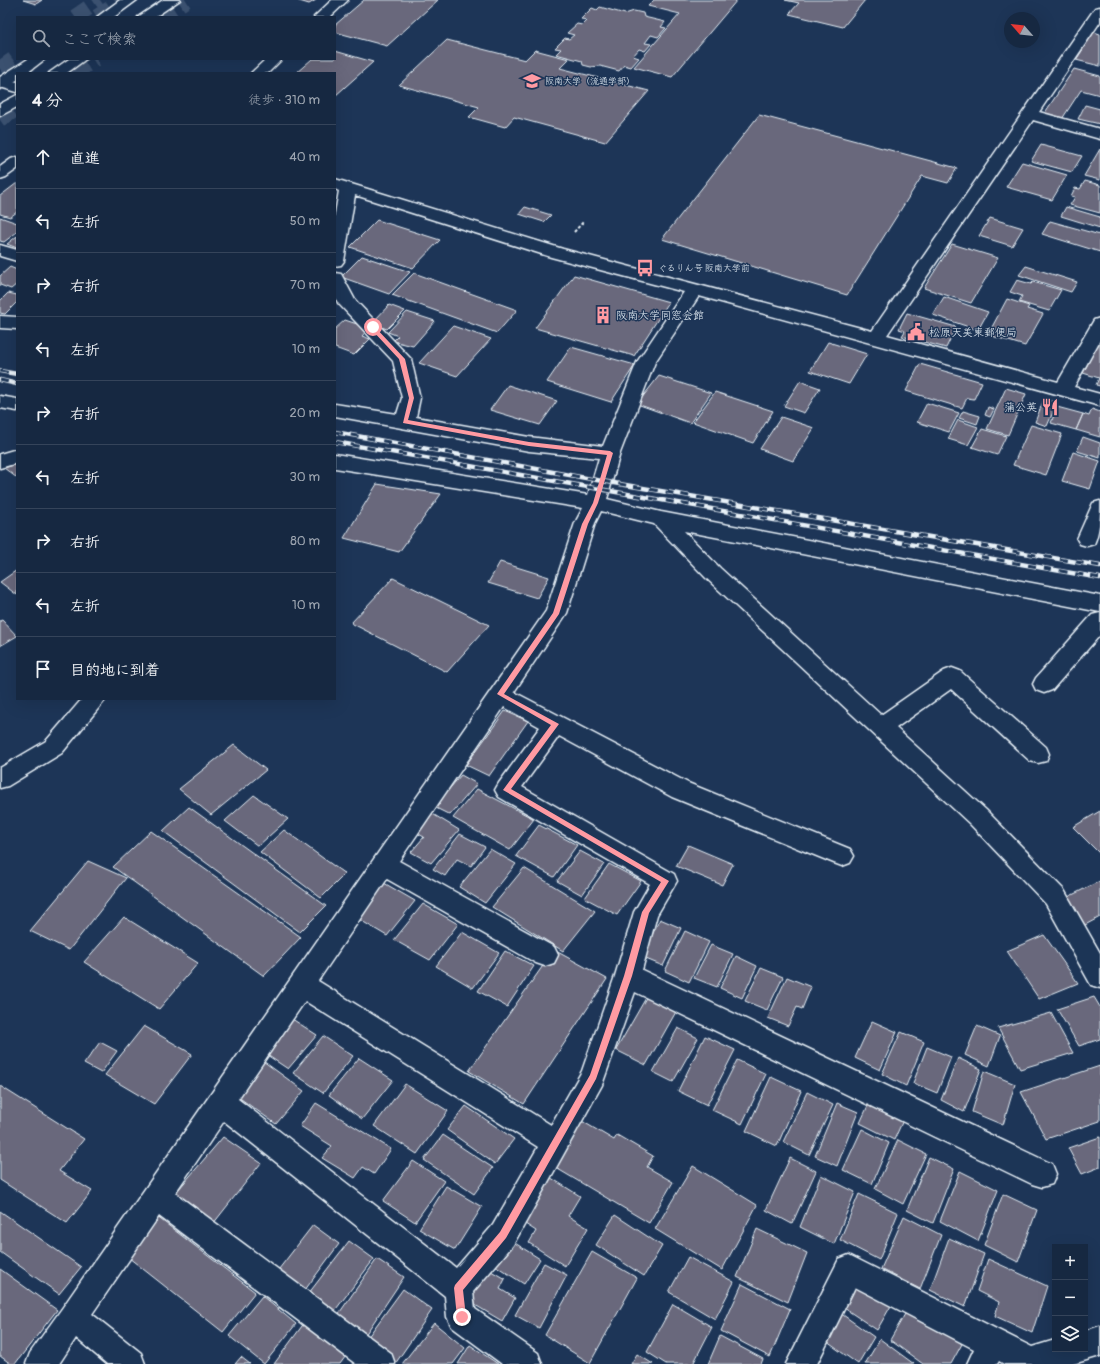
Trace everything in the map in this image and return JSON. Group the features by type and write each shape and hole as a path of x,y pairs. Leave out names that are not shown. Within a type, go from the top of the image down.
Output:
{"street":[{"path":"106,16 130,0"},
{"path":"147,16 173,0"},
{"path":"322,16 341,0"},
{"path":"876,338 1100,11"},
{"path":"17,72 36,60"},
{"path":"60,72 78,60"},
{"path":"260,72 274,60"},
{"path":"0,83 16,73"},
{"path":"0,83 16,87"},
{"path":"0,111 16,101"},
{"path":"1030,114 1100,134"},
{"path":"0,156 16,155"},
{"path":"0,174 16,163"},
{"path":"336,250 342,186 558,253 694,290 734,309 876,338 1100,400"},
{"path":"0,250 16,256"},
{"path":"336,280 347,304 402,359 411,398 405,422"},
{"path":"41,1364 556,614 585,524 596,503 610,453 646,362 694,290"},
{"path":"0,322 16,323"},
{"path":"1064,390 1100,324"},
{"path":"0,402 16,405"},
{"path":"336,410 529,444 610,453"},
{"path":"0,460 16,456"},
{"path":"336,461 596,503 662,519 1100,604"},
{"path":"1087,540 1100,508"},
{"path":"662,519 713,573 882,726 978,817 1055,897 1100,977"},
{"path":"1044,684 1100,621"},
{"path":"882,726 952,677 1038,754"},
{"path":"500,694 680,790 842,856"},
{"path":"0,779 54,747 94,700"},
{"path":"458,1288 503,1235 593,1076 628,976 646,912 666,881 507,790 555,724"},
{"path":"384,865 545,955"},
{"path":"628,976 1042,1174"},
{"path":"302,985 556,1143"},
{"path":"221,1102 458,1288 462,1317 527,1364"},
{"path":"156,1196 380,1364"},
{"path":"805,1362 849,1269 987,1353 1031,1362 1064,1352"},
{"path":"73,1317 130,1364"},
{"path":"1088,1345 1100,1341"}],"building":[{"path":"23,0 42,0 36,4"},
{"path":"296,0 316,0 309,4"},
{"path":"364,0 438,0 387,46 336,32 336,24"},
{"path":"654,0 737,0 672,77 634,67 680,14 648,6"},
{"path":"785,0 865,0 843,27 789,14 799,3"},
{"path":"600,7 625,14 634,11 643,13 644,17 665,22 661,27 666,28 658,37 651,35 645,43 651,44 645,51 639,49 633,56 639,58 631,67 624,65 619,71 600,66 591,67 583,65 582,61 556,54 561,49 555,48 565,38 569,39 574,35 567,33 577,24 582,25 587,20 581,19 592,8 597,10"},
{"path":"1094,32 1100,34 1100,66 1076,60"},
{"path":"447,40 525,60 535,50 569,59 560,68 649,91 605,142 514,117 505,127 469,117 479,107 399,85"},
{"path":"336,51 373,62 336,95 336,72 297,72 311,60 336,60"},
{"path":"1074,69 1100,76 1100,95 1081,90 1062,119 1044,114"},
{"path":"1085,105 1100,109 1100,124 1078,119"},
{"path":"759,115 957,168 948,183 922,176 847,295 662,239"},
{"path":"1041,145 1082,156 1072,172 1031,161"},
{"path":"1100,149 1100,180 1084,176"},
{"path":"1022,162 1067,175 1052,200 1006,187"},
{"path":"1085,181 1100,185 1100,213 1070,205 1075,197 1071,196 1075,188 1080,189"},
{"path":"16,184 16,213 10,217 0,214 0,196"},
{"path":"525,207 551,215 544,222 519,214"},
{"path":"1066,207 1100,217 1100,228 1061,216"},
{"path":"0,217 16,223 16,233 4,242 0,241"},
{"path":"990,218 1023,228 1012,246 979,236"},
{"path":"377,220 440,240 413,268 350,247"},
{"path":"1050,221 1100,235 1100,252 1042,234"},
{"path":"16,237 16,248 7,244"},
{"path":"952,244 998,258 971,303 924,288"},
{"path":"362,256 410,272 389,294 341,277"},
{"path":"1026,266 1077,282 1071,292 1019,275"},
{"path":"10,267 16,270 16,285 11,289 0,285 0,276"},
{"path":"414,273 517,310 497,333 392,295"},
{"name":"阪南大学同窓会館","path":"574,275 669,302 634,356 535,328"},
{"path":"1017,280 1031,284 1033,282 1061,290 1049,311 1019,302 1022,296 1010,292"},
{"path":"8,293 16,295 16,303 5,314 0,313 0,301"},
{"path":"944,297 988,312 978,330 933,315"},
{"path":"1007,299 1029,306 1027,309 1043,314 1025,346 992,336 997,329 992,327"},
{"path":"389,305 405,311 387,329 375,325 377,322 374,321"},
{"path":"407,312 435,321 413,346 393,341 398,336 388,332"},
{"path":"907,313 956,327 946,348 902,336 905,331 899,329"},
{"path":"345,320 369,328 362,336 370,339 354,355 336,348 336,328"},
{"path":"453,326 491,339 457,376 419,363"},
{"path":"1100,340 1100,386 1096,385 1099,378 1083,373"},
{"path":"828,342 867,354 849,384 810,371"},
{"path":"571,347 635,365 611,402 547,382"},
{"path":"920,364 982,382 974,399 967,398 962,408 906,391"},
{"path":"659,376 711,393 690,423 637,404"},
{"path":"800,381 820,388 804,413 784,406"},
{"path":"508,385 557,401 540,425 490,410"},
{"path":"1006,388 1026,394 1008,435 987,429"},
{"path":"715,392 773,411 753,443 693,422"},
{"path":"1044,399 1057,403 1047,426 1035,422"},
{"path":"927,403 959,413 949,432 917,422"},
{"path":"988,407 994,409 990,417 985,415"},
{"path":"1057,407 1083,414 1076,430 1051,423"},
{"path":"1092,409 1100,412 1100,437 1076,430 1083,414 1089,416"},
{"path":"963,411 980,416 977,424 959,418"},
{"path":"781,417 814,428 793,461 760,449"},
{"path":"958,420 978,427 968,445 948,439"},
{"path":"1031,425 1062,434 1046,475 1013,465"},
{"path":"982,429 1006,436 997,455 972,447"},
{"path":"1083,437 1100,443 1100,458 1077,451"},
{"path":"1073,452 1100,461 1090,489 1062,481"},
{"path":"16,464 16,477 4,468"},
{"path":"377,484 441,494 399,552 344,538"},
{"path":"500,562 549,577 537,598 488,583"},
{"path":"16,571 16,594 0,582"},
{"path":"393,578 489,625 447,672 351,623"},
{"path":"2,620 16,637 0,646 0,621"},
{"path":"505,711 528,721 489,776 466,765"},
{"path":"234,745 266,770 211,815 179,789"},
{"path":"461,775 477,784 450,815 434,807"},
{"path":"477,789 534,819 510,850 453,818"},
{"path":"254,795 288,819 258,846 225,821"},
{"path":"189,807 326,906 300,932 163,831"},
{"path":"1100,811 1100,854 1073,827"},
{"path":"431,813 459,830 431,863 411,852 424,837 415,832"},
{"path":"539,825 577,845 554,877 516,856"},
{"path":"284,830 345,874 321,898 260,852"},
{"path":"151,831 301,937 264,976 113,867"},
{"path":"460,834 485,847 471,866 457,859 445,876 433,869"},
{"path":"688,845 733,864 722,885 676,866"},
{"path":"490,849 516,864 485,903 459,887"},
{"path":"580,851 604,864 582,895 557,881"},
{"path":"88,861 126,878 69,950 30,931"},
{"path":"609,864 641,881 617,915 585,898"},
{"path":"524,868 595,911 563,951 492,907"},
{"path":"1100,881 1100,917 1085,925 1064,899"},
{"path":"384,883 415,901 387,936 355,917"},
{"path":"423,904 458,924 430,960 394,940"},
{"path":"124,917 198,963 159,1009 84,962"},
{"path":"660,919 681,928 663,966 641,957"},
{"path":"685,931 709,942 689,982 665,971"},
{"path":"462,932 499,953 473,988 436,966"},
{"path":"1044,935 1078,983 1039,999 1007,951"},
{"path":"711,945 733,954 717,987 694,978"},
{"path":"554,950 607,979 524,1104 469,1071"},
{"path":"505,951 534,966 507,1007 478,991"},
{"path":"736,956 757,966 742,998 720,988"},
{"path":"761,968 783,977 767,1010 745,1001"},
{"path":"787,977 811,987 802,1009 797,1007 788,1026 768,1018"},
{"path":"647,996 677,1010 646,1065 616,1050"},
{"path":"1094,997 1100,1007 1100,1039 1079,1046 1057,1009"},
{"path":"1051,1013 1073,1053 1020,1069 998,1028"},
{"path":"289,1017 317,1035 288,1069 261,1051"},
{"path":"872,1021 897,1032 880,1070 855,1058"},
{"path":"144,1026 192,1054 154,1104 105,1075"},
{"path":"977,1026 1000,1036 989,1066 965,1055"},
{"path":"678,1028 698,1038 673,1082 653,1072"},
{"path":"901,1032 924,1042 906,1086 882,1074"},
{"path":"323,1036 353,1056 323,1093 293,1073"},
{"path":"705,1036 735,1050 707,1105 678,1091"},
{"path":"100,1042 117,1051 101,1073 84,1064"},
{"path":"927,1047 951,1057 937,1093 913,1083"},
{"path":"359,1058 393,1080 362,1119 329,1095"},
{"path":"958,1058 981,1069 964,1112 941,1100"},
{"path":"737,1060 766,1074 742,1124 712,1110"},
{"path":"263,1061 304,1091 276,1124 234,1094"},
{"path":"1100,1066 1100,1121 1046,1139 1021,1092"},
{"path":"984,1071 1015,1084 1003,1125 972,1112"},
{"path":"771,1077 801,1091 777,1146 746,1131"},
{"path":"405,1084 448,1111 417,1154 374,1126"},
{"path":"0,1086 84,1139 59,1171 92,1191 67,1223 0,1180"},
{"path":"807,1092 833,1105 809,1155 783,1142"},
{"path":"871,1099 905,1116 894,1140 860,1123"},
{"path":"316,1103 391,1149 374,1174 363,1167 355,1178 322,1158 332,1146 300,1126"},
{"path":"837,1103 858,1112 837,1166 815,1156"},
{"path":"466,1106 514,1139 495,1164 447,1130"},
{"path":"580,1120 614,1140 617,1135 653,1156 647,1167 673,1182 649,1223 551,1165"},
{"path":"862,1129 889,1143 872,1184 843,1170"},
{"path":"443,1135 493,1168 474,1194 424,1160"},
{"path":"223,1137 261,1163 213,1224 173,1196"},
{"path":"1100,1137 1100,1167 1082,1174 1068,1148"},
{"path":"898,1140 926,1154 903,1204 875,1189"},
{"path":"929,1157 954,1169 933,1223 907,1210"},
{"path":"790,1158 816,1171 792,1224 766,1210"},
{"path":"413,1161 444,1181 415,1222 383,1201"},
{"path":"693,1166 757,1205 722,1270 655,1229"},
{"path":"960,1171 998,1190 978,1241 940,1221"},
{"path":"821,1175 855,1192 834,1244 800,1227"},
{"path":"548,1176 580,1196 568,1216 588,1228 565,1266 529,1243 536,1231 519,1220"},
{"path":"446,1186 482,1207 455,1250 419,1229"},
{"path":"859,1194 898,1213 879,1260 840,1240"},
{"path":"1003,1194 1037,1210 1018,1262 984,1245"},
{"path":"0,1211 81,1267 59,1294 0,1252"},
{"path":"615,1215 662,1246 644,1276 596,1245"},
{"path":"156,1216 255,1292 223,1332 124,1254"},
{"path":"904,1216 941,1235 920,1289 881,1269"},
{"path":"313,1225 339,1244 299,1298 272,1278"},
{"path":"757,1229 807,1253 788,1302 737,1277"},
{"path":"507,1238 540,1259 524,1284 490,1262"},
{"path":"949,1238 984,1254 965,1307 930,1290"},
{"path":"349,1241 374,1259 327,1321 302,1302"},
{"path":"592,1252 637,1278 590,1363 545,1335"},
{"path":"688,1257 734,1282 715,1319 669,1292"},
{"path":"377,1259 404,1277 361,1341 333,1322"},
{"path":"988,1259 1047,1286 1032,1333 995,1316 999,1302 977,1291"},
{"path":"544,1263 567,1275 539,1328 515,1315"},
{"path":"484,1267 505,1279 500,1289 515,1298 502,1321 465,1299"},
{"path":"0,1269 57,1310 15,1364 11,1364 0,1356"},
{"path":"854,1277 892,1304 877,1330 838,1304"},
{"path":"742,1284 790,1309 770,1357 721,1331"},
{"path":"403,1289 432,1310 395,1364 388,1364 362,1345"},
{"path":"262,1296 296,1324 264,1364 229,1336"},
{"path":"673,1304 712,1327 693,1364 666,1364 647,1352"},
{"path":"909,1307 962,1344 951,1364 923,1364 890,1340"},
{"path":"836,1310 874,1337 858,1364 820,1337"},
{"path":"305,1322 348,1353 340,1364 274,1364"},
{"path":"434,1323 465,1348 453,1364 402,1364"},
{"path":"720,1336 763,1359 761,1364 708,1364"},
{"path":"880,1339 914,1364 865,1364"},
{"path":"470,1345 498,1364 458,1364"},
{"path":"637,1354 653,1364 631,1364"},
{"path":"241,1357 250,1364 235,1364"}],"tunnel":[{"path":"76,16 100,0"},
{"path":"99,16 124,0"},
{"path":"162,16 186,0"},
{"path":"0,69 16,58"},
{"path":"75,72 94,60"},
{"path":"0,120 16,109"}],"railway":[{"path":"0,371 16,374"},
{"path":"0,380 16,384"},
{"path":"336,432 602,481 1100,566"},
{"path":"336,442 1100,578"}],"place":[{"name":"阪南大学（流通学部）","path":"532,81"},
{"name":"ぐるりん号 阪南大学前","path":"645,268"},
{"name":"阪南大学同窓会館","path":"603,315"},
{"name":"松原天美東郵便局","path":"916,332"},
{"name":"蒲公英","path":"1050,407"}],"route":[{"path":"373,327 402,359 411,398 405,422 529,444 610,453 596,503 585,524 556,614 500,694 555,724 507,790 666,881 646,912 628,976 593,1076 503,1235 458,1288 462,1317"}]}
